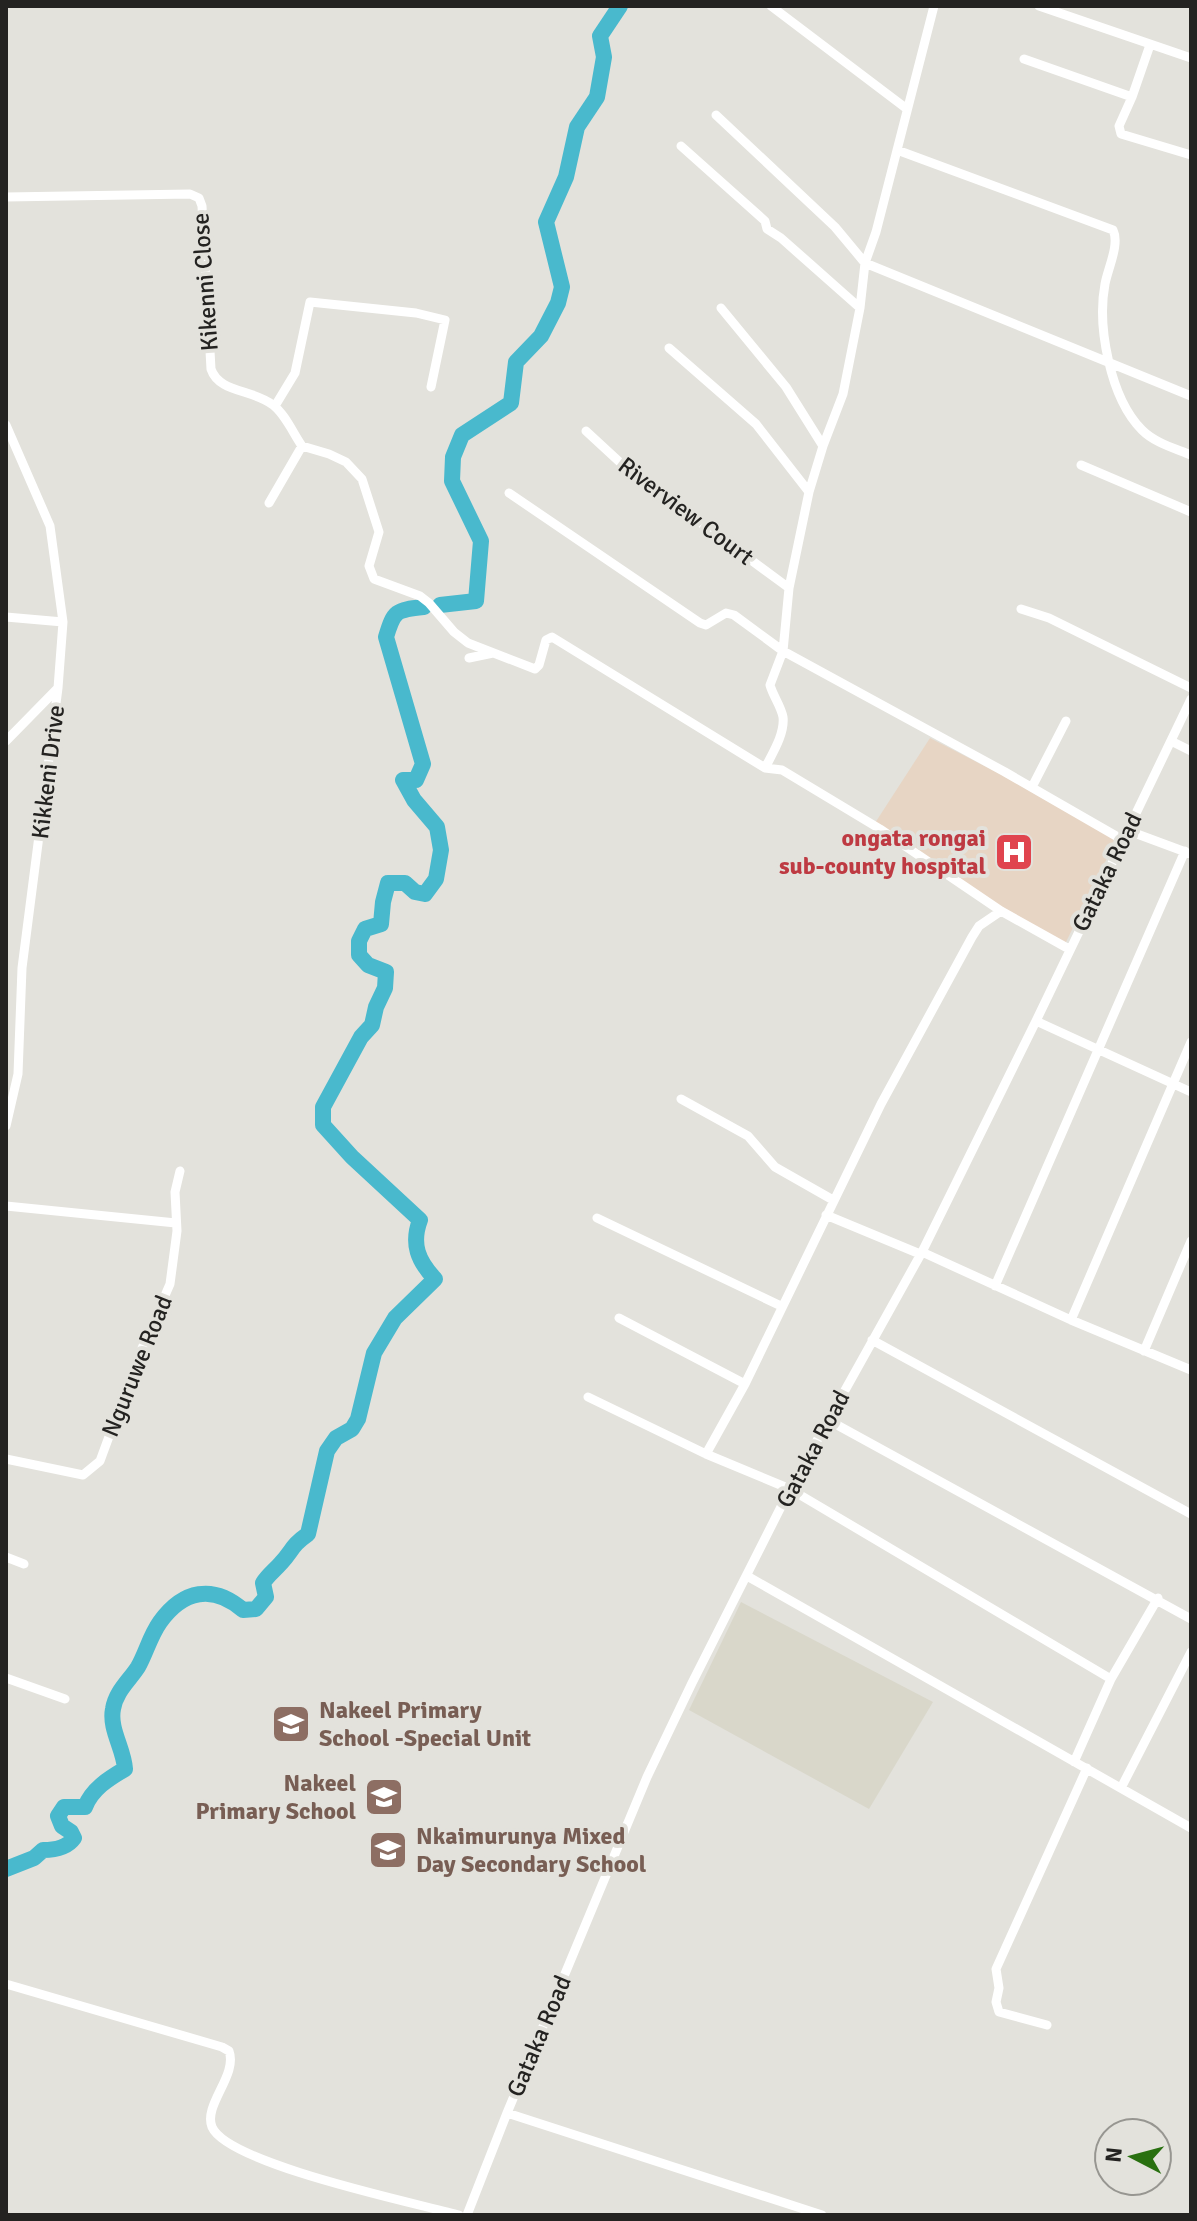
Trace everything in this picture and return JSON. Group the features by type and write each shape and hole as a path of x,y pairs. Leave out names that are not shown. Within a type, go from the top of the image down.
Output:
{"street":[{"path":"771,6 907,109"},
{"path":"765,768 782,725 783,715 770,685 783,651 789,588 809,492 843,394 860,308 865,263 876,232 934,6"},
{"path":"1039,6 1191,58"},
{"path":"1150,45 1119,126 1121,134 1191,155"},
{"path":"1024,59 1132,97"},
{"path":"716,115 835,227 865,263 1191,396"},
{"path":"681,146 765,221 767,229 860,308"},
{"path":"897,150 1113,230 1115,242 1105,287 1107,361 1126,406 1140,428 1152,439 1191,455"},
{"name":"Kikenni Close","path":"6,197 196,195 202,206 214,379 224,386 254,393 275,406"},
{"path":"431,387 445,320 416,313 310,302 295,373 275,406 302,446 346,462 362,479 379,532 369,566 374,579 420,596 460,638 527,667 537,668 546,640 552,637 765,768 782,770 880,829 1001,911 1069,949"},
{"path":"721,308 786,387 823,446"},
{"path":"669,348 756,424 809,492"},
{"name":"Kikkeni Drive","path":"6,425 50,526 63,622 58,688 22,968 18,1074 6,1126"},
{"name":"Riverview Court","path":"586,431 625,467 789,588"},
{"path":"269,503 302,446"},
{"path":"1081,465 1191,512"},
{"path":"509,493 700,623 711,623 726,613 734,615 783,651 1123,840"},
{"path":"1021,609 1049,618 1191,688"},
{"path":"6,617 63,622"},
{"path":"469,658 493,653"},
{"path":"6,741 58,688"},
{"name":"Gataka Road","path":"467,2215 647,1777 790,1489 921,1253 1191,699"},
{"path":"1032,787 1066,721"},
{"path":"1171,741 1191,751"},
{"path":"995,1286 1188,852 1129,831"},
{"path":"706,1454 745,1384 881,1104 972,937 979,926 1001,911"},
{"path":"1036,1021 1191,1092"},
{"path":"1071,1320 1191,1042"},
{"path":"681,1099 748,1136 775,1167 833,1200"},
{"name":"Nguruwe Road","path":"6,1459 83,1475 100,1461 139,1355 170,1284 174,1264 175,1192 180,1171"},
{"path":"6,1206 176,1223"},
{"path":"826,1215 1191,1370"},
{"path":"597,1218 781,1306"},
{"path":"1144,1351 1191,1241"},
{"path":"619,1318 745,1384"},
{"path":"872,1340 1191,1514"},
{"path":"588,1397 706,1454 790,1489 1111,1679"},
{"path":"828,1420 1158,1598 1191,1619"},
{"path":"6,1557 24,1564"},
{"path":"747,1576 1191,1826"},
{"path":"1074,1762 1111,1679 1158,1598"},
{"path":"1121,1788 1191,1652"},
{"path":"6,1678 65,1699"},
{"path":"1047,2025 999,2012 996,1973 1087,1768"},
{"path":"6,1984 229,2051 231,2064 211,2123 219,2136 237,2149 298,2172 459,2215"},
{"path":"507,2113 822,2215"}],"shaded area":[{"name":"ongata rongai sub-county hospital","path":"930,738 1116,840 1065,944 1001,907 875,823"},
{"path":"741,1602 933,1702 869,1809 689,1710"}],"waterway":[{"path":"440,605 476,601 481,541 452,481 453,457 462,435 511,403 516,362 541,336 558,303 562,287 546,222 566,177 577,127 597,97 604,57 600,36 620,6"},
{"path":"6,1869 34,1858 43,1850 68,1844 74,1838 62,1826 58,1816 64,1807 85,1807 96,1790 125,1769 113,1724 115,1703 169,1611 188,1597 199,1594 221,1596 243,1610 256,1609 266,1597 263,1583 308,1534 327,1451 336,1438 352,1429 358,1419 374,1353 395,1318 435,1279 418,1252 416,1237 420,1220 352,1157 323,1125 323,1107 361,1037 372,1025 385,988 386,972 368,965 359,955 359,941 365,929 381,924 388,883 405,883 415,892 425,894 436,879 441,850 437,827 414,800 403,780 416,780 423,764 386,637 394,616 407,609 424,607"}],"place":[{"name":"ongata rongai sub-county hospital","path":"1014,852"},
{"name":"Nakeel Primary School -Special Unit","path":"291,1724"},
{"name":"Nakeel Primary School","path":"384,1797"},
{"name":"Nkaimurunya Mixed Day Secondary School","path":"388,1850"}]}
